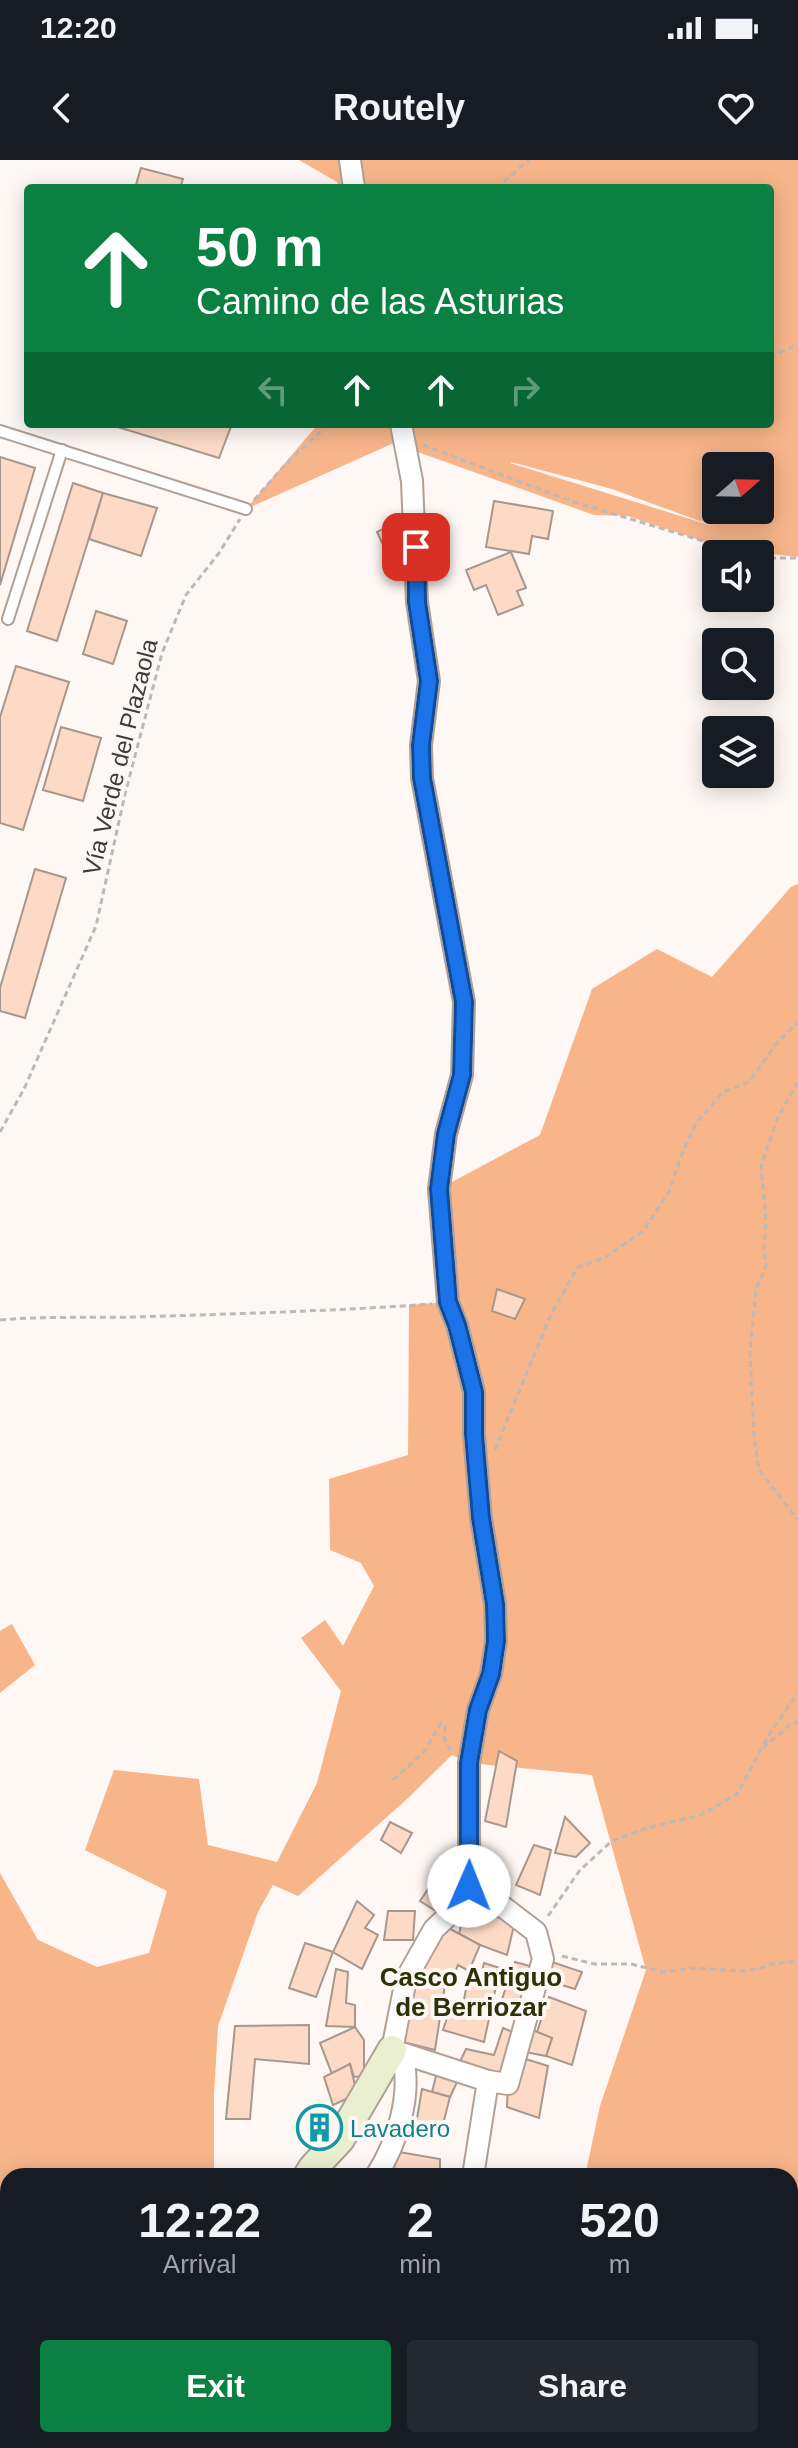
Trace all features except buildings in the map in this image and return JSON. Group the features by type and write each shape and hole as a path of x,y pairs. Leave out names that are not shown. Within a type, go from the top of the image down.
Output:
{"street":[{"path":"350,160 353,184"},
{"path":"313,2168 340,2139 397,2053 406,1979 434,1929 462,1903 469,1886 469,1763 478,1710 491,1674 496,1641 495,1604 481,1518 474,1392 448,1302 439,1189 446,1134 462,1075 464,1002 422,778 421,745 429,681 417,602 416,520 403,431"},
{"path":"397,2053 488,2081 508,2084 543,1959 536,1932 469,1886"},
{"path":"381,2168 387,2159 406,2096 406,2071 397,2053"},
{"path":"474,2168 488,2081"}],"lane":[{"path":"0,431 246,509"},
{"path":"8,619 62,450"}],"path":[{"path":"501,184 529,160"},
{"path":"774,355 798,344"},
{"name":"Vía Verde del Plazaola","path":"0,1132 24,1089 96,926 162,653 186,595 219,553 246,509 285,465 325,428"},
{"path":"403,431 571,501 702,543"},
{"path":"774,558 798,558"},
{"path":"494,1455 551,1314 578,1267 606,1257 643,1231 669,1192 696,1123 723,1092 749,1082 777,1043 798,1022"},
{"path":"798,1082 778,1117 761,1166 766,1266 756,1289 750,1352 754,1438 759,1470 798,1520"},
{"path":"0,1320 353,1309 448,1302"},
{"path":"536,1932 580,1870 612,1841 647,1828 701,1815 737,1794 798,1692"},
{"path":"761,1750 790,1725 798,1722"},
{"path":"393,1780 424,1752 441,1723 445,1727 444,1738 453,1754 469,1763"},
{"path":"543,1959 559,1955 594,1964 631,1964 663,1972 692,1968 745,1971 798,1961"}],"shaded area":[{"path":"299,160 798,160 798,557 774,554 774,540 702,541 628,516 594,515 415,451 405,438 246,509 315,428 774,428 774,184 338,184"},
{"path":"798,884 798,2168 587,2168 600,2106 646,1970 592,1775 469,1763 452,1755 298,1896 273,1885 258,1912 218,2026 214,2168 0,2168 0,1873 38,1940 97,1967 149,1953 167,1891 85,1850 114,1770 199,1779 208,1845 277,1862 317,1783 341,1691 301,1638 325,1620 343,1646 374,1586 361,1563 330,1550 329,1479 408,1455 409,1305 447,1302 450,1183 540,1135 592,989 657,949 712,977 791,887"},
{"path":"12,1624 35,1665 0,1693 0,1631"}],"place":[{"name":"Lavadero","path":"319,2128"}],"district":[{"name":"Casco Antiguo de Berriozar","path":"471,1992"}],"route":[{"path":"416,547 417,602 429,681 421,745 422,778 464,1002 462,1075 441,1164 442,1238 448,1302 474,1392 481,1518 495,1604 496,1641 491,1674 478,1710 469,1763 469,1886"}]}
